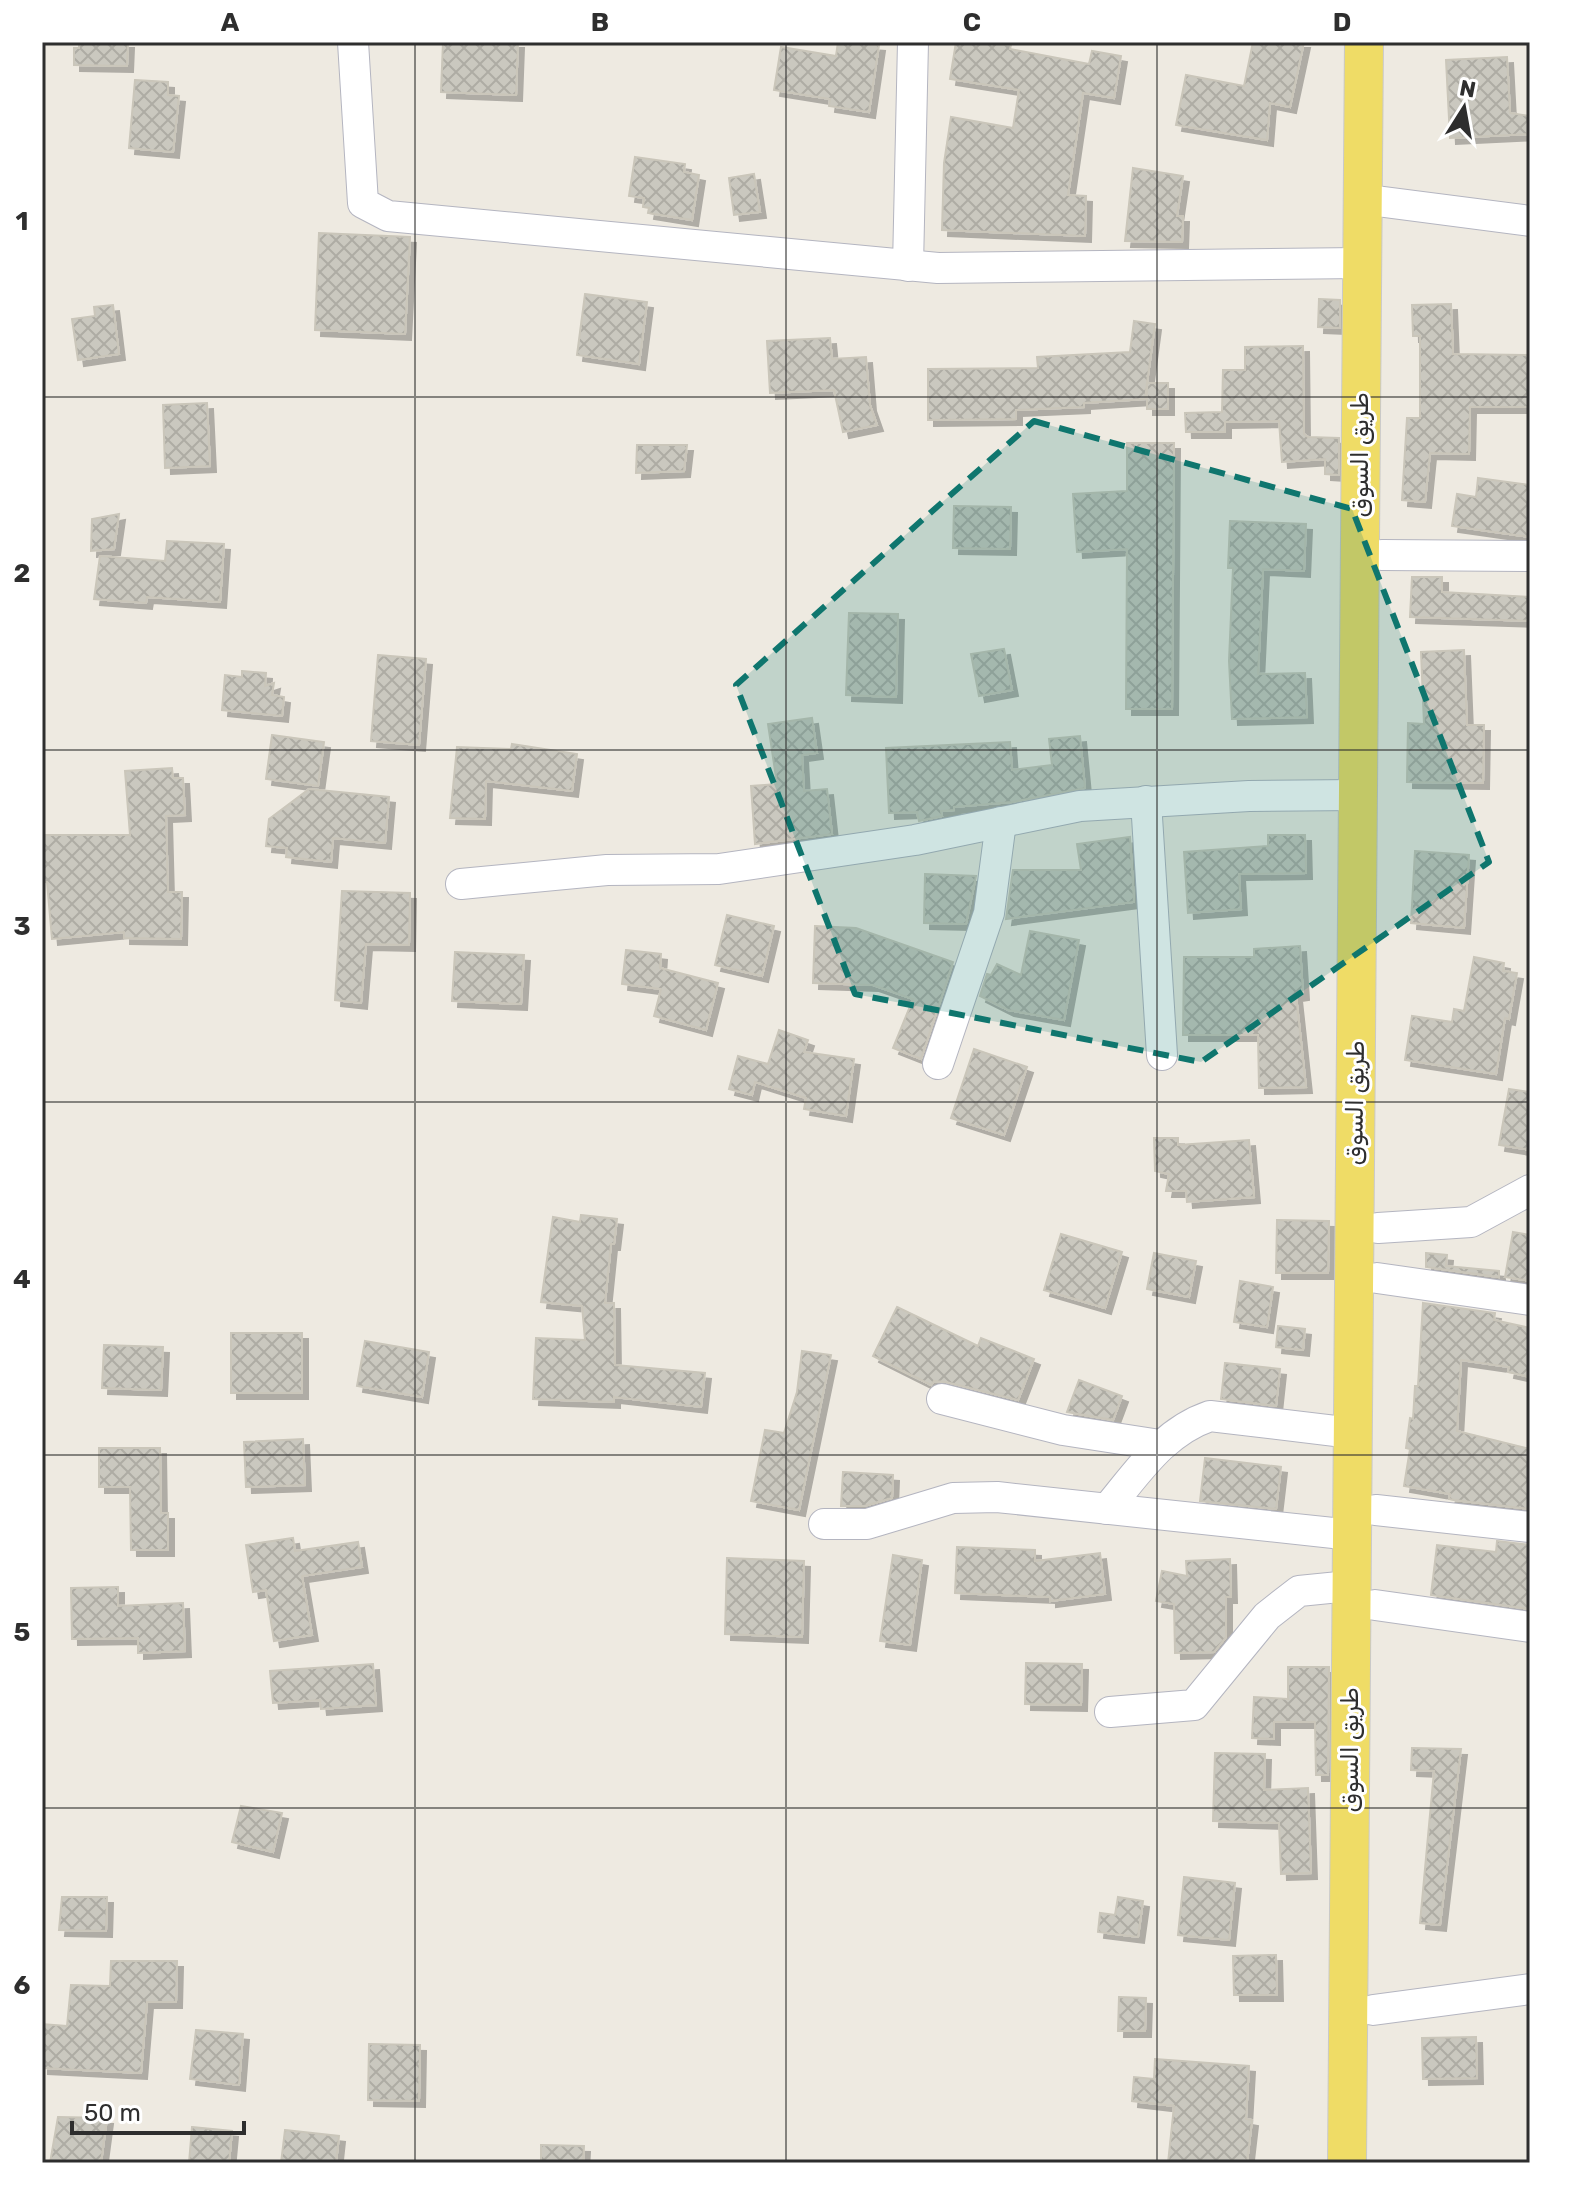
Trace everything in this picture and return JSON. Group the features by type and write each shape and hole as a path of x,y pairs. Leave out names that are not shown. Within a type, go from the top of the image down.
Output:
{"main road":[{"name":"طريق السوق","path":"1347,2163 1364,1522 1378,1228 1382,555 1372,199 1364,42"},
{"name":"طريق السوق","path":"1364,1522 1352,1433 1360,263 1372,199 1386,42"},
{"name":"طريق السوق","path":"1362,1596 1373,2010 1372,2163"}],"street":[{"path":"353,42 363,203 388,216 908,266 1360,263"},
{"path":"908,266 913,42"},
{"path":"1372,199 1530,221"},
{"path":"1382,555 1530,556"},
{"path":"461,884 607,870 719,869 915,840 1080,806 1358,795"},
{"path":"1146,801 1162,1055"},
{"path":"938,1064 989,913 1001,822"},
{"path":"1378,1228 1471,1222 1530,1190"},
{"path":"1377,1278 1530,1300"},
{"path":"942,1399 1063,1430 1160,1445"},
{"path":"1107,1509 1160,1445 1190,1423 1210,1416 1352,1433"},
{"path":"824,1524 867,1524 953,1498 1054,1501 1107,1509 1364,1522 1530,1527"},
{"path":"1110,1712 1194,1705 1277,1608 1299,1591 1362,1596 1530,1627"},
{"path":"1373,2010 1530,1989"}],"highlighted area":[{"path":"1034,421 1352,509 1489,862 1201,1062 855,994 736,685"}],"building":[{"path":"79,42 128,42 127,66 74,65 74,48 79,48"},
{"path":"443,42 518,42 516,95 441,92"},
{"path":"838,42 879,45 869,112 829,106 830,99 774,90 781,47 836,56"},
{"path":"956,42 1011,45 1010,49 1089,64 1092,51 1121,56 1114,98 1083,93 1068,195 1086,196 1085,236 942,230 944,163 951,117 1013,128 1019,90 950,79"},
{"path":"1253,42 1304,42 1290,107 1270,103 1267,140 1176,125 1186,75 1244,86"},
{"path":"1507,57 1510,113 1530,116 1530,134 1450,138 1446,60"},
{"path":"135,80 168,82 168,95 179,96 173,152 129,148"},
{"path":"635,157 685,164 684,172 699,175 692,220 648,213 649,208 643,207 644,198 629,196"},
{"path":"1133,168 1183,176 1177,216 1183,216 1182,242 1125,241"},
{"path":"754,174 760,212 734,215 729,178"},
{"path":"319,233 410,237 405,334 315,330"},
{"path":"585,294 647,302 639,364 577,355"},
{"path":"1319,299 1340,300 1340,328 1318,327"},
{"path":"1451,304 1453,354 1530,355 1530,407 1470,407 1469,454 1430,453 1425,502 1402,500 1407,418 1420,418 1420,336 1413,336 1412,305"},
{"path":"113,305 119,354 78,360 72,319 95,316 94,307"},
{"path":"1134,321 1155,324 1145,399 1084,403 1084,407 1016,410 1016,419 928,420 928,369 1038,368 1037,357 1130,352"},
{"path":"830,338 832,359 866,357 870,405 877,425 843,432 834,390 770,393 767,341"},
{"path":"1303,346 1304,434 1308,437 1339,438 1339,475 1325,474 1325,459 1282,462 1279,421 1225,422 1225,432 1186,432 1185,413 1222,412 1223,370 1245,370 1245,347"},
{"path":"1147,383 1168,383 1168,409 1147,409"},
{"path":"207,403 210,466 165,468 163,405"},
{"path":"1127,443 1174,443 1172,709 1126,709 1127,549 1077,552 1073,494 1127,491"},
{"path":"637,445 687,445 684,471 636,473"},
{"path":"1478,478 1530,485 1530,537 1452,526 1457,494 1476,497"},
{"path":"954,506 1011,507 1010,549 953,548"},
{"path":"119,514 114,549 91,551 92,519"},
{"path":"1230,521 1306,524 1304,571 1263,569 1258,674 1305,673 1307,717 1232,719 1229,661 1233,568 1228,568"},
{"path":"167,541 224,544 220,602 147,597 146,603 94,599 100,556 165,561"},
{"path":"1412,577 1442,577 1442,592 1530,597 1530,621 1410,617"},
{"path":"849,613 898,614 896,697 846,695"},
{"path":"1004,649 1012,690 979,696 971,654"},
{"path":"1464,650 1467,725 1484,725 1483,783 1407,782 1408,723 1424,724 1421,652"},
{"path":"378,655 426,659 419,745 371,741"},
{"path":"242,671 266,673 265,686 274,683 272,695 284,697 282,716 222,710 225,675 242,677"},
{"path":"812,718 817,753 802,755 804,791 827,789 832,834 755,844 751,786 777,784 768,724"},
{"path":"272,735 324,742 318,786 266,779"},
{"path":"1080,736 1085,788 1012,802 954,807 954,810 941,811 942,816 919,821 917,812 889,813 886,748 1010,742 1012,770 1052,765 1049,739"},
{"path":"512,744 577,754 572,791 486,781 485,819 450,818 457,747 511,749"},
{"path":"172,768 173,778 183,778 185,815 166,816 168,892 182,892 181,939 124,938 124,932 52,939 47,882 42,882 42,835 130,835 125,771"},
{"path":"309,789 389,797 385,843 333,838 331,862 286,857 287,848 266,846 269,819"},
{"path":"1268,835 1305,835 1306,873 1239,874 1241,909 1188,913 1184,852 1268,846"},
{"path":"1130,837 1134,902 1006,919 1013,870 1081,870 1077,844"},
{"path":"1415,851 1469,855 1464,928 1411,923"},
{"path":"925,874 976,876 966,924 924,923"},
{"path":"342,891 410,893 409,945 366,944 361,1003 335,1000"},
{"path":"727,915 774,926 762,976 715,965"},
{"path":"815,926 856,928 953,962 921,1059 893,1048 913,999 873,985 813,983"},
{"path":"1030,931 1079,940 1064,1020 1008,1010 980,996 987,974 991,975 997,964 1021,975"},
{"path":"1300,946 1303,994 1296,995 1306,1087 1259,1088 1258,1035 1183,1035 1184,957 1254,957 1254,949"},
{"path":"626,950 661,954 660,968 718,983 706,1030 654,1016 661,989 622,984"},
{"path":"455,952 524,955 521,1004 452,1001"},
{"path":"1474,957 1504,963 1503,971 1517,973 1509,1019 1505,1018 1496,1074 1405,1060 1412,1016 1452,1022 1454,1009 1464,1011"},
{"path":"779,1030 808,1040 804,1052 854,1059 846,1116 804,1109 806,1098 755,1082 752,1095 729,1089 738,1056 768,1064"},
{"path":"974,1049 1027,1067 1004,1135 951,1118"},
{"path":"1509,1089 1530,1092 1530,1150 1499,1145"},
{"path":"1154,1138 1178,1138 1178,1145 1249,1140 1254,1197 1187,1202 1186,1191 1166,1191 1169,1174 1155,1171"},
{"path":"581,1215 617,1219 614,1244 611,1244 605,1303 614,1303 615,1365 705,1373 701,1407 614,1397 614,1402 533,1399 536,1338 585,1340 582,1306 541,1302 553,1217 580,1222"},
{"path":"1277,1220 1329,1221 1328,1273 1276,1273"},
{"path":"1513,1232 1530,1235 1530,1281 1505,1277"},
{"path":"1061,1234 1122,1252 1105,1308 1044,1290"},
{"path":"1154,1253 1196,1261 1189,1297 1147,1289"},
{"path":"1426,1253 1447,1255 1446,1266 1499,1271 1499,1277 1426,1267"},
{"path":"1240,1281 1273,1287 1267,1327 1234,1322"},
{"path":"1423,1303 1495,1313 1494,1320 1530,1328 1530,1377 1508,1372 1509,1367 1461,1360 1457,1431 1530,1449 1530,1509 1454,1500 1449,1499 1450,1494 1404,1486 1410,1449 1406,1448 1410,1418 1413,1419 1415,1386 1418,1386"},
{"path":"897,1307 978,1346 981,1338 1034,1359 1018,1400 946,1382 934,1381 931,1385 873,1356"},
{"path":"1278,1326 1305,1329 1303,1350 1276,1347"},
{"path":"231,1333 302,1333 302,1393 231,1393"},
{"path":"365,1341 429,1352 422,1397 357,1386"},
{"path":"104,1345 163,1347 161,1390 102,1388"},
{"path":"802,1351 831,1355 799,1510 751,1501 765,1430 784,1433 797,1392"},
{"path":"1225,1363 1280,1369 1276,1406 1221,1399"},
{"path":"1079,1380 1122,1396 1113,1420 1067,1412"},
{"path":"303,1439 305,1485 246,1487 244,1442"},
{"path":"99,1448 160,1448 161,1513 168,1513 168,1550 131,1550 130,1487 99,1487"},
{"path":"1205,1458 1281,1467 1276,1509 1200,1501"},
{"path":"843,1472 893,1475 892,1498 864,1506 841,1506"},
{"path":"293,1538 295,1551 358,1542 362,1567 302,1576 312,1635 274,1641 266,1590 253,1592 246,1545"},
{"path":"1497,1541 1530,1545 1530,1609 1431,1595 1437,1545 1496,1552"},
{"path":"957,1547 1035,1550 1035,1561 1100,1553 1105,1594 1050,1601 1050,1597 955,1593"},
{"path":"893,1555 922,1560 910,1645 880,1641"},
{"path":"727,1558 804,1561 802,1637 725,1634"},
{"path":"1230,1559 1231,1597 1226,1597 1226,1637 1214,1652 1175,1653 1174,1604 1156,1601 1162,1571 1187,1576 1186,1561"},
{"path":"118,1587 118,1606 183,1603 185,1651 138,1653 138,1638 72,1639 71,1588"},
{"path":"1026,1663 1082,1664 1081,1705 1025,1704"},
{"path":"373,1664 376,1705 321,1709 320,1700 273,1703 270,1671"},
{"path":"1288,1667 1329,1667 1328,1775 1316,1775 1315,1722 1274,1722 1274,1739 1252,1738 1254,1697 1288,1699"},
{"path":"1412,1748 1461,1749 1440,1925 1420,1923 1434,1771 1411,1770"},
{"path":"1215,1753 1265,1754 1264,1790 1308,1788 1311,1873 1281,1874 1279,1823 1213,1821"},
{"path":"241,1806 282,1813 273,1852 232,1842"},
{"path":"1184,1877 1235,1883 1229,1940 1178,1935"},
{"path":"62,1897 107,1897 106,1931 59,1930"},
{"path":"1118,1897 1143,1901 1138,1937 1098,1932 1100,1913 1115,1915"},
{"path":"1276,1955 1277,1995 1234,1995 1233,1956"},
{"path":"111,1961 177,1961 176,2002 147,2002 141,2073 42,2068 42,2024 67,2026 71,1985 110,1986"},
{"path":"1119,1997 1146,1998 1145,2031 1118,2031"},
{"path":"196,2030 243,2034 239,2085 190,2079"},
{"path":"1476,2037 1477,2078 1423,2079 1422,2038"},
{"path":"369,2044 420,2045 419,2101 368,2100"},
{"path":"1155,2059 1249,2066 1246,2119 1252,2120 1247,2163 1168,2163 1174,2106 1132,2101 1134,2077 1154,2079"},
{"path":"58,2117 107,2118 101,2163 50,2163"},
{"path":"192,2127 232,2131 229,2163 189,2163"},
{"path":"285,2130 339,2136 336,2163 281,2163"},
{"path":"541,2145 584,2146 583,2163 541,2163"}]}
